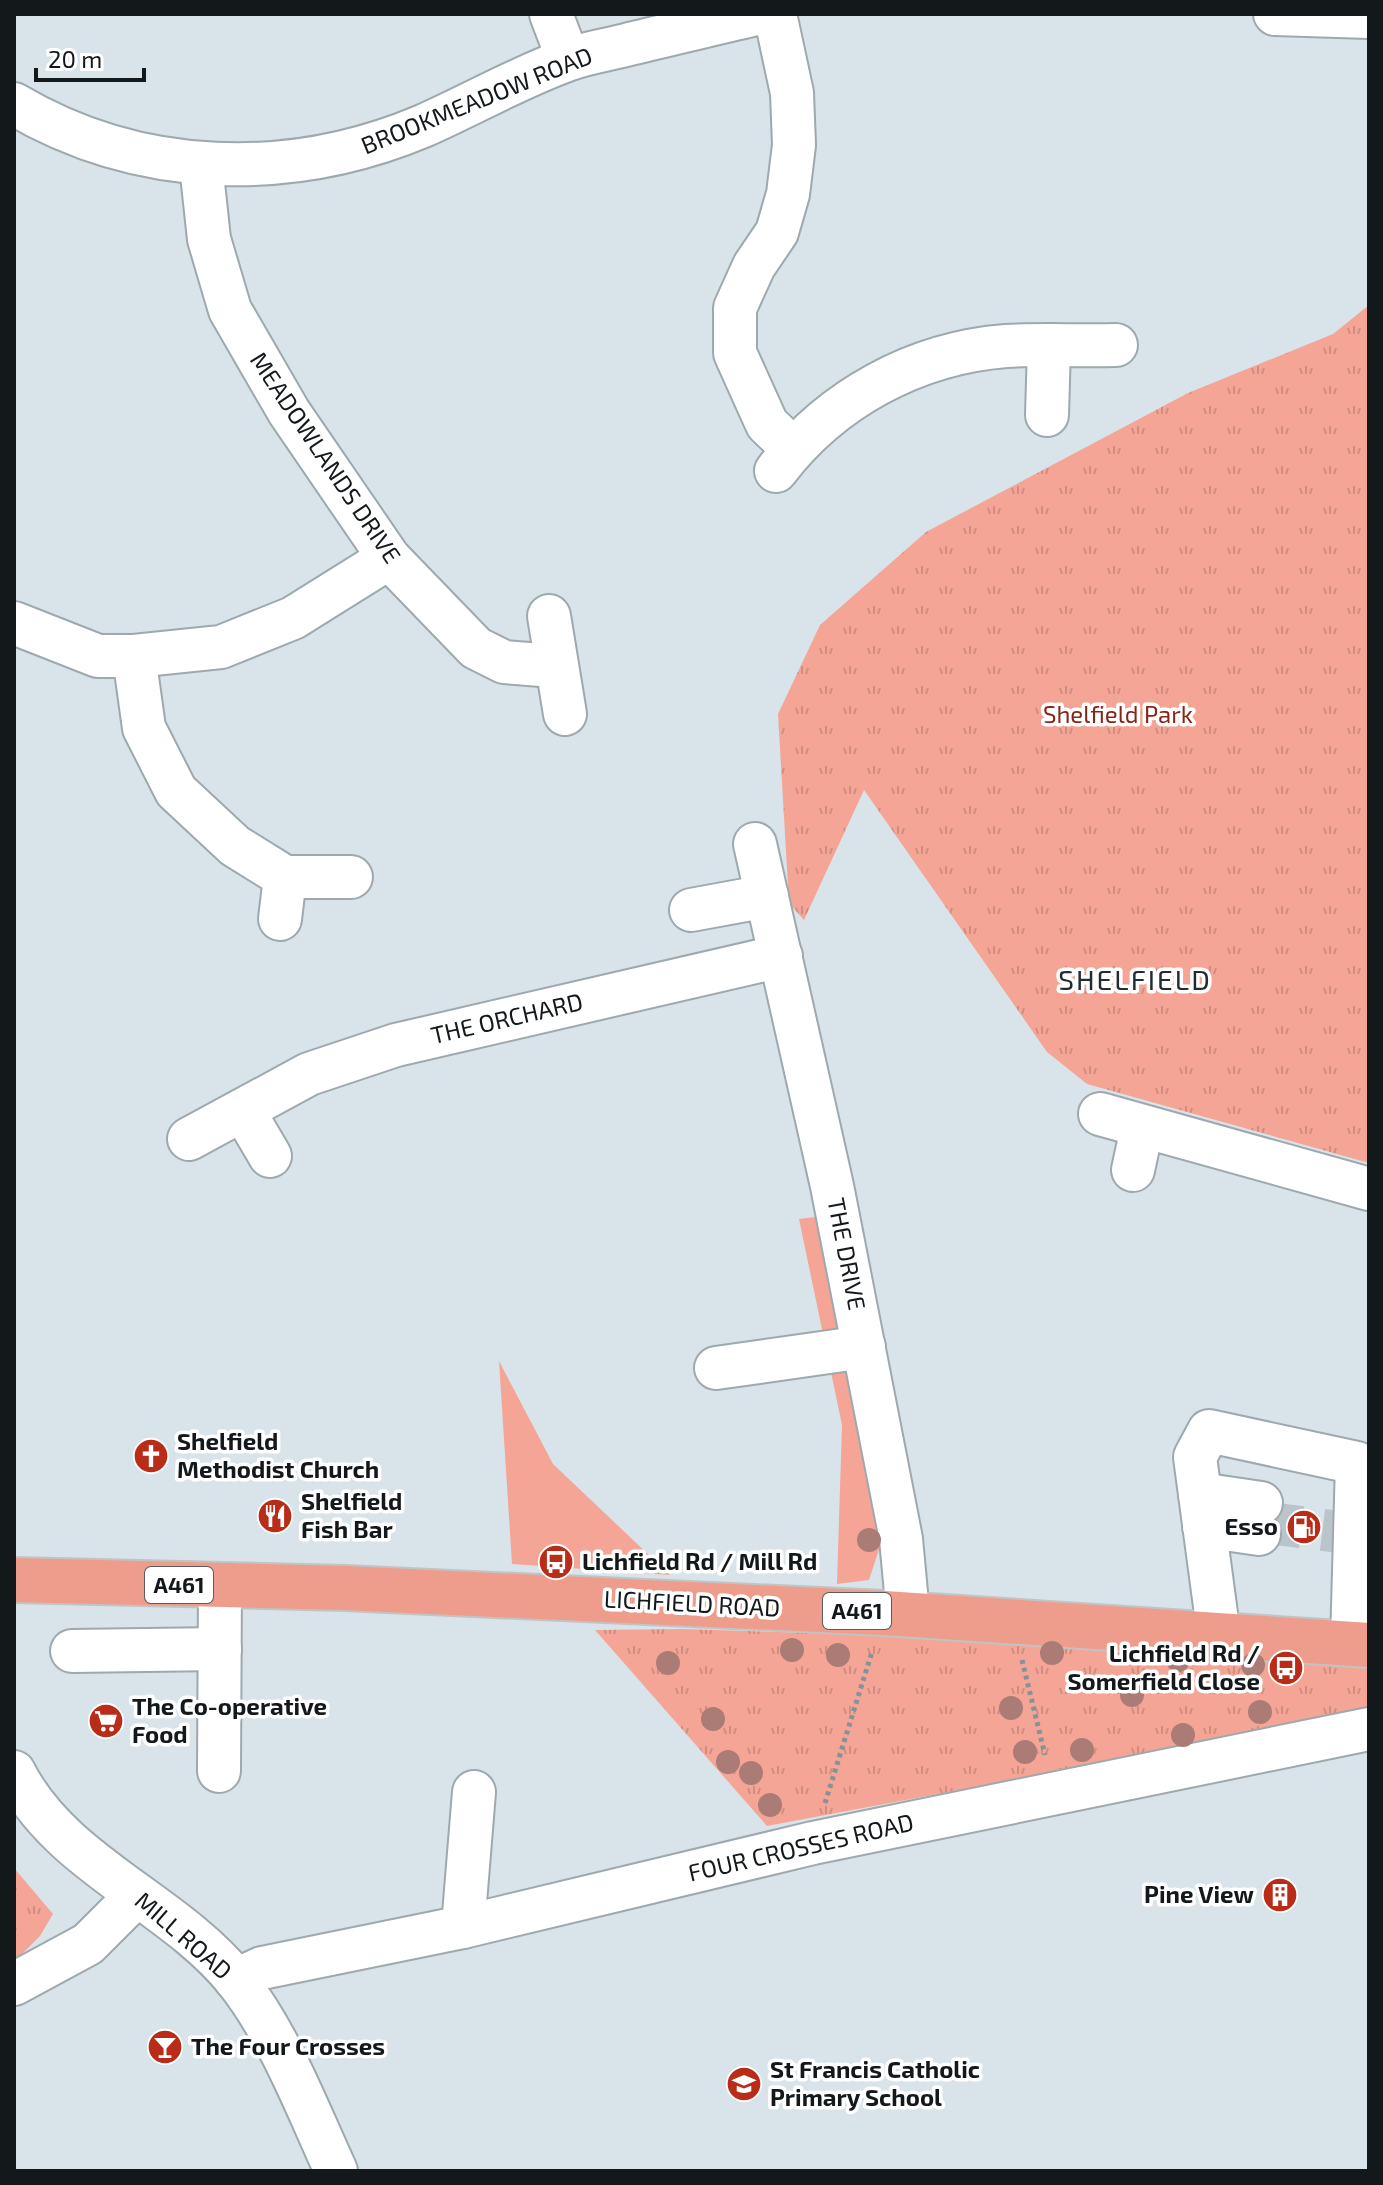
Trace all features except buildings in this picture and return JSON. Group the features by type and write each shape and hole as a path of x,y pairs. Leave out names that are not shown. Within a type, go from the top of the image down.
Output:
{"highway":[{"name":"LICHFIELD ROAD","path":"14,1580 361,1588 896,1613 1360,1644"}],"street":[{"path":"551,14 568,59"},
{"name":"BROOKMEADOW ROAD","path":"14,104 44,122 124,151 201,165 253,166 338,155 421,127 568,59 756,14"},
{"path":"775,14 792,93 794,145 788,194 777,232 754,266 735,308 735,353 784,460 836,410 886,378 953,354 1007,346 1116,345"},
{"path":"1275,14 1369,17"},
{"name":"MEADOWLANDS DRIVE","path":"201,165 209,239 230,310 289,412 389,558 476,648 504,662 554,666"},
{"path":"1047,415 1049,347"},
{"path":"14,623 98,656 134,656 221,647 293,618 389,558"},
{"path":"549,616 554,666 565,714"},
{"path":"134,656 144,728 176,791 235,846 285,877 351,877"},
{"name":"THE DRIVE","path":"755,844 864,1347 901,1539 896,1613"},
{"path":"280,919 285,877"},
{"path":"691,910 767,896"},
{"name":"THE ORCHARD","path":"189,1139 309,1074 396,1045 781,956"},
{"path":"243,1110 270,1156"},
{"path":"1100,1114 1369,1189"},
{"path":"1133,1170 1142,1128"},
{"path":"716,1368 864,1347"},
{"path":"1219,1636 1195,1457 1209,1431 1357,1463 1351,1538 1360,1644"},
{"path":"1203,1519 1260,1527"},
{"path":"219,1771 220,1586"},
{"path":"72,1651 220,1649"},
{"name":"FOUR CROSSES ROAD","path":"236,1980 262,1968 463,1927 813,1843 1369,1729"},
{"name":"MILL ROAD","path":"14,1772 25,1794 77,1846 194,1939 236,1980 268,2030 336,2171"},
{"path":"463,1927 474,1792"},
{"path":"14,1984 88,1944 137,1895"}],"path":[{"path":"813,1843 896,1613"},
{"path":"1013,1622 1055,1795"}],"green space":[{"name":"Shelfield Park","path":"1369,305 1369,1163 1087,1084 1047,1052 864,790 804,920 789,903 778,714 820,625 926,532 1188,393 1333,334"},
{"path":"823,1216 884,1534 869,1580 837,1584 842,1425 799,1219"},
{"path":"499,1361 553,1464 670,1575 512,1564"},
{"path":"682,1629 1369,1650 1369,1713 767,1826 595,1630"},
{"path":"14,1868 53,1914 40,1936 14,1962"}],"tunnel":[{"path":"1260,1522 1348,1533"}],"place":[{"name":"Shelfield Methodist Church","path":"151,1456"},
{"name":"Shelfield Fish Bar","path":"275,1516"},
{"name":"Esso","path":"1304,1527"},
{"name":"Lichfield Rd / Mill Rd","path":"556,1562"},
{"name":"Lichfield Rd / Somerfield Close","path":"1286,1668"},
{"name":"The Co-operative Food","path":"106,1721"},
{"name":"Pine View","path":"1280,1895"},
{"name":"The Four Crosses","path":"165,2047"},
{"name":"St Francis Catholic Primary School","path":"744,2084"}],"district":[{"name":"SHELFIELD","path":"1135,980"}]}
